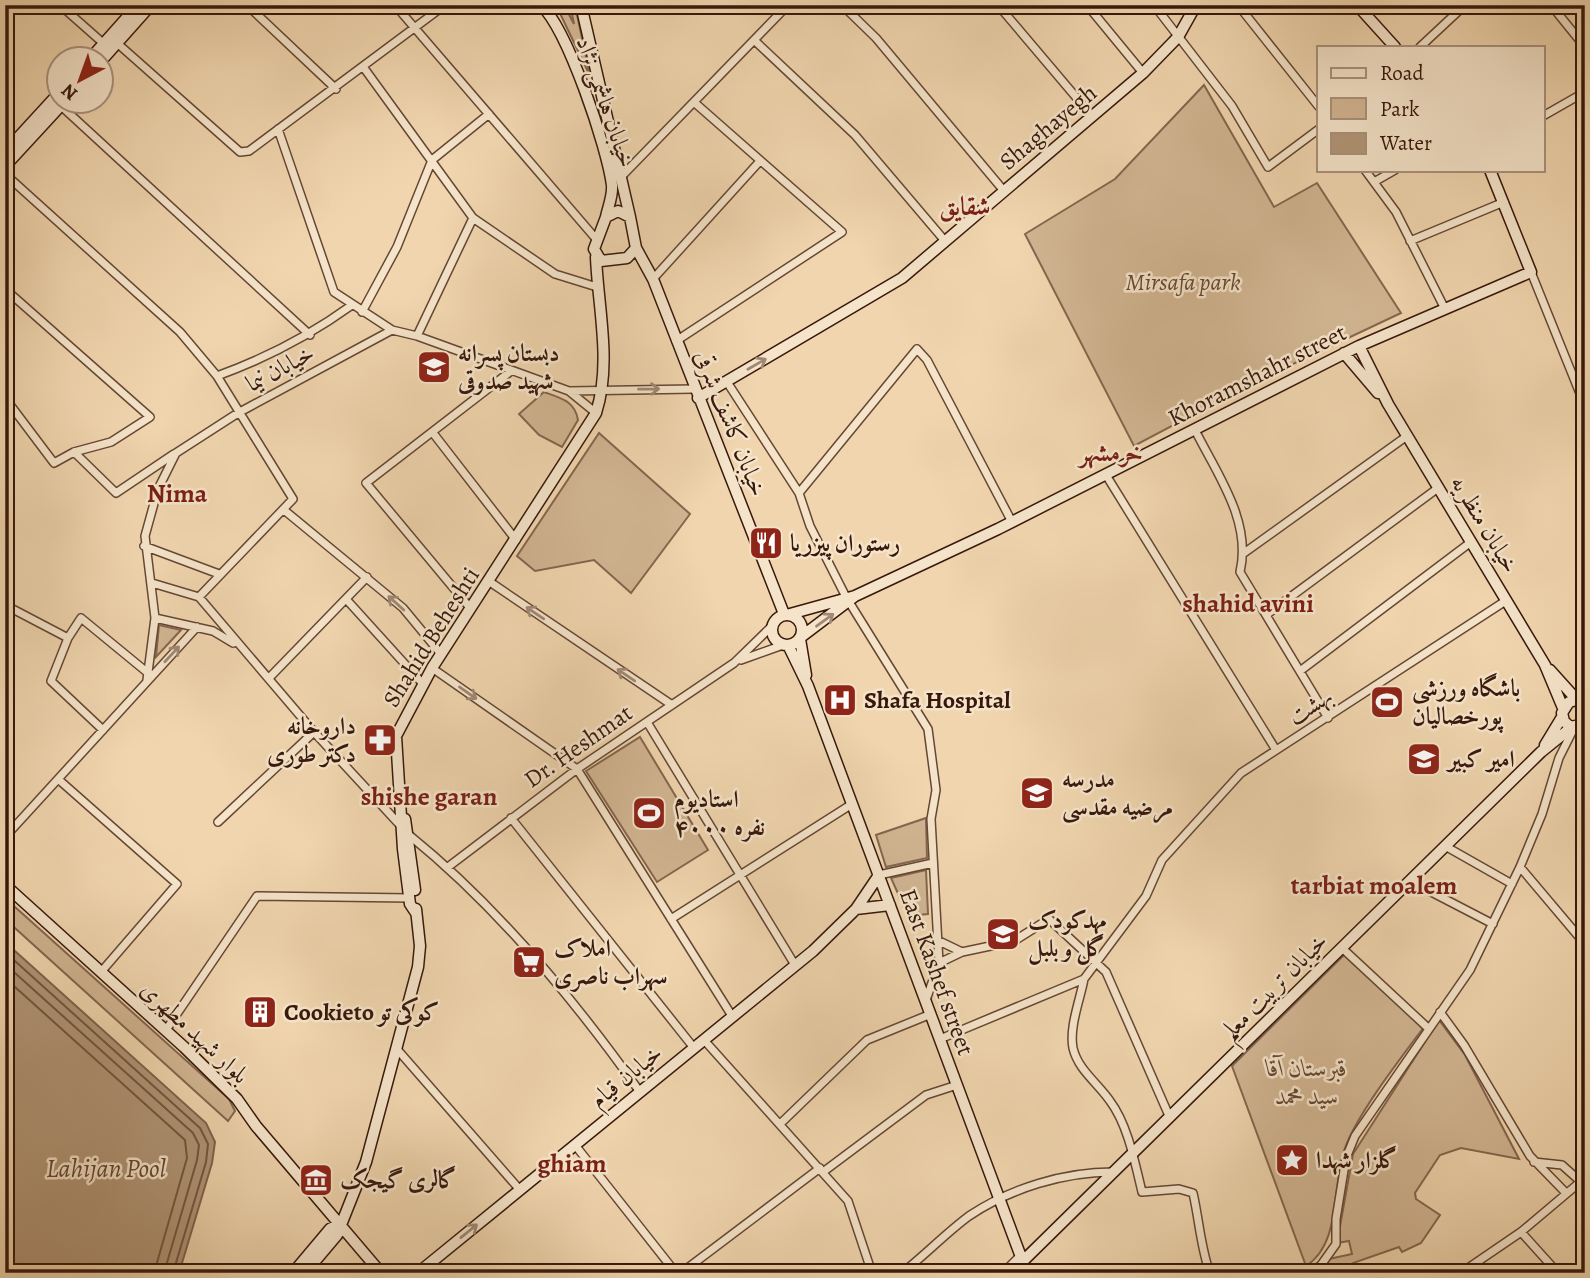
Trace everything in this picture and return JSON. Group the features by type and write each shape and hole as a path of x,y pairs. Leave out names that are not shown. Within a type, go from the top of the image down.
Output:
{"main road":[{"path":"101,46 138,5"},
{"path":"114,46 151,5"},
{"name":"خیابان هاشمی نژاد","path":"541,5 557,24 585,95 612,185 606,217"},
{"path":"581,5 636,248 627,258 601,261 596,257 594,249 606,217 618,211 629,218"},
{"name":"Shaghayegh","path":"696,393 727,382 902,278 1143,73 1178,37 1196,5"},
{"path":"1357,5 1394,46"},
{"path":"5,152 46,107"},
{"path":"5,166 50,116"},
{"path":"1491,172 1531,272"},
{"name":"خیابان کاشف شرقی","path":"636,248 653,278 696,393 787,614"},
{"name":"Shahid Beheshti","path":"306,1273 338,1235 366,1162 418,967 420,946 396,736 432,668 490,582 596,413 603,390 596,257"},
{"name":"Khoramshahr street","path":"850,599 1012,522 1344,353 1531,272"},
{"path":"1359,346 1388,404"},
{"path":"1344,353 1388,404"},
{"name":"خیابان منظریه","path":"1388,404 1545,665"},
{"path":"808,686 785,645 775,640 772,626 787,614 850,599"},
{"path":"785,645 800,638 850,599"},
{"path":"787,614 801,623 800,638 808,686"},
{"path":"1545,665 1581,700"},
{"path":"1545,665 1562,713 1585,738"},
{"name":"East Kashef street","path":"808,686 1027,1273"},
{"path":"1541,752 1569,702 1581,700"},
{"path":"1541,752 1577,727"},
{"name":"خیابان تربیت معلم","path":"1021,1254 1036,1248 1115,1172 1541,752"},
{"path":"401,798 400,825 410,898 416,913"},
{"name":"خیابان قیام","path":"418,1273 795,965 856,909 879,875"},
{"name":"بلوار شهید مطهری","path":"5,885 166,1030 237,1099 256,1126 381,1273"},
{"path":"856,909 890,905"},
{"path":"293,1273 330,1229 341,1223"}],"street":[{"path":"60,5 103,43"},
{"path":"395,5 597,240"},
{"path":"117,43 240,152 249,151 336,89 445,5"},
{"path":"612,185 788,5"},
{"path":"842,5 876,38 1004,191"},
{"path":"998,5 1092,116"},
{"path":"1087,5 1143,73"},
{"path":"1154,5 1232,106 1268,167 1317,130"},
{"path":"1238,5 1317,104"},
{"path":"1420,46 1465,5"},
{"path":"1551,5 1585,47"},
{"path":"248,6 336,89"},
{"path":"754,40 855,135 945,242"},
{"path":"364,68 473,218 555,274 597,287"},
{"path":"1544,115 1585,92"},
{"path":"676,341 842,232 695,103"},
{"path":"362,312 397,247 432,160 489,114"},
{"path":"76,116 310,335"},
{"path":"278,129 334,292 391,330 417,336 569,391 596,413"},
{"path":"653,278 760,161"},
{"path":"1366,172 1396,212 1444,309"},
{"path":"1374,182 1392,172"},
{"path":"5,174 180,332 217,376 293,499 199,597"},
{"path":"1410,241 1504,202"},
{"path":"417,336 473,218"},
{"path":"1531,272 1585,405"},
{"path":"5,289 150,417 111,442 74,452 54,463 5,398"},
{"path":"217,376 269,357 310,335 352,305"},
{"name":"خیابان نیما","path":"74,452 116,493 238,413 391,330"},
{"path":"799,493 917,349 927,360 1012,522"},
{"path":"471,609 366,483 512,371"},
{"path":"727,382 799,493 810,526 850,599 928,729 936,790 931,819 939,963 926,1000"},
{"path":"569,391 696,393"},
{"path":"1195,430 1241,523 1244,553 1240,572 1328,718"},
{"path":"433,433 516,540"},
{"path":"1244,553 1407,436"},
{"path":"148,676 155,618 152,583 144,546 158,489 176,453"},
{"path":"1106,475 1276,750"},
{"path":"1266,615 1438,488"},
{"path":"284,510 402,608 441,654"},
{"path":"1300,671 1471,542"},
{"path":"144,546 219,574"},
{"path":"270,677 366,577"},
{"path":"490,582 672,705"},
{"path":"152,583 199,597 240,647 270,677 314,732 400,825"},
{"path":"345,599 423,684"},
{"name":"بهشت","path":"1084,979 1146,897 1157,870 1235,779 1507,600"},
{"path":"5,605 68,638"},
{"path":"103,730 51,681 68,638 81,618 148,676"},
{"path":"155,618 214,631 240,647"},
{"path":"734,663 772,626"},
{"path":"5,837 103,730 148,676 197,627"},
{"path":"734,663 785,645"},
{"name":"Dr. Heshmat","path":"448,867 577,769 734,663"},
{"path":"432,668 577,769 732,1016"},
{"path":"646,722 795,965"},
{"path":"1310,1273 1321,1265 1336,1244 1336,1219 1346,1158 1355,1136 1470,970 1520,867 1542,814 1559,758 1577,727"},
{"path":"218,822 314,732"},
{"path":"58,779 177,884 101,972"},
{"path":"671,919 852,804"},
{"path":"511,818 694,1048"},
{"path":"408,835 448,867 592,1023 640,1092"},
{"path":"1445,846 1512,884"},
{"path":"879,875 933,863"},
{"path":"1520,867 1585,944"},
{"path":"1410,881 1493,924"},
{"path":"166,1030 257,895 410,898"},
{"path":"939,963 962,952 1014,941 1049,919 1106,972 1170,1118"},
{"path":"939,941 962,952"},
{"path":"1342,948 1428,1028"},
{"path":"940,1039 1084,979"},
{"path":"1084,979 1072,1035 1073,1049 1081,1067 1112,1102 1133,1154 1142,1192 1179,1189 1193,1193 1203,1233 1204,1257 1210,1273"},
{"path":"1440,1012 1464,1045 1534,1162 1565,1192"},
{"path":"780,1124 867,1040 932,1014"},
{"path":"704,1040 848,1201 872,1273"},
{"path":"396,1048 520,1190"},
{"path":"575,1145 679,1273 926,1095 957,1085"},
{"path":"1534,1162 1562,1166 1581,1182 1585,1190"},
{"path":"902,1273 968,1217 1000,1199 1037,1184 1086,1172 1115,1172"},
{"path":"1461,1273 1521,1232 1565,1192 1581,1182"},
{"path":"1521,1232 1558,1273"},
{"path":"1003,1273 1021,1254"}],"green space":[{"path":"556,5 564,5 574,24 570,5 575,5 590,76"},
{"name":"Mirsafa park","path":"1204,85 1274,207 1317,183 1401,313 1259,380 1134,446 1025,234 1115,179"},
{"path":"544,392 570,404 578,420 562,447 539,435 519,414"},
{"path":"599,433 690,514 631,593 594,560 535,571 517,556"},
{"path":"159,625 181,630 156,657"},
{"name":"استادیوم ۴۰۰۰ نفره","path":"640,737 708,850 657,882 586,771"},
{"path":"926,818 927,858 886,867 876,835"},
{"path":"926,870 928,914 908,916 891,878"},
{"path":"5,898 229,1099 235,1111 228,1121 5,919"},
{"name":"قبرستان آقا سید محمد","path":"1345,954 1424,1027 1380,1086 1351,1134 1341,1163 1330,1229 1317,1256 1306,1266 1232,1066"},
{"name":"قبرستان آقا سید محمد","path":"1439,1020 1465,1055 1519,1159 1461,1148 1440,1155 1415,1193 1416,1199 1440,1215 1421,1243 1402,1252 1399,1247 1353,1263 1358,1273 1313,1273 1329,1259 1352,1254 1349,1241 1337,1243 1353,1154"}],"water":[{"name":"Lahijan Pool","path":"5,942 206,1123 215,1142 212,1163 179,1273 5,1273"}],"place":[{"name":"دبستان پسرانه شهید صدوقی","path":"434,367"},
{"name":"رستوران پیزریا","path":"766,543"},
{"name":"Shafa Hospital","path":"840,700"},
{"name":"باشگاه ورزشی پورخصالیان","path":"1387,702"},
{"name":"داروخانه دکتر طوری","path":"380,740"},
{"name":"امیر کبیر","path":"1424,759"},
{"name":"مدرسه مرضیه مقدسی","path":"1037,793"},
{"name":"استادیوم ۴۰۰۰ نفره","path":"649,813"},
{"name":"مهدکودک گل و بلبل","path":"1003,934"},
{"name":"املاک سهراب ناصری","path":"529,962"},
{"name":"Cookieto کوکی تو","path":"260,1012"},
{"name":"گلزار شهدا","path":"1292,1160"},
{"name":"گالری گیجک","path":"316,1180"}],"district":[{"name":"شقایق","path":"965,206"},
{"name":"خرمشهر","path":"1111,452"},
{"name":"Nima","path":"177,493"},
{"name":"shahid avini","path":"1248,603"},
{"name":"shishe garan","path":"429,796"},
{"name":"tarbiat moalem","path":"1374,885"},
{"name":"ghiam","path":"572,1163"}]}
